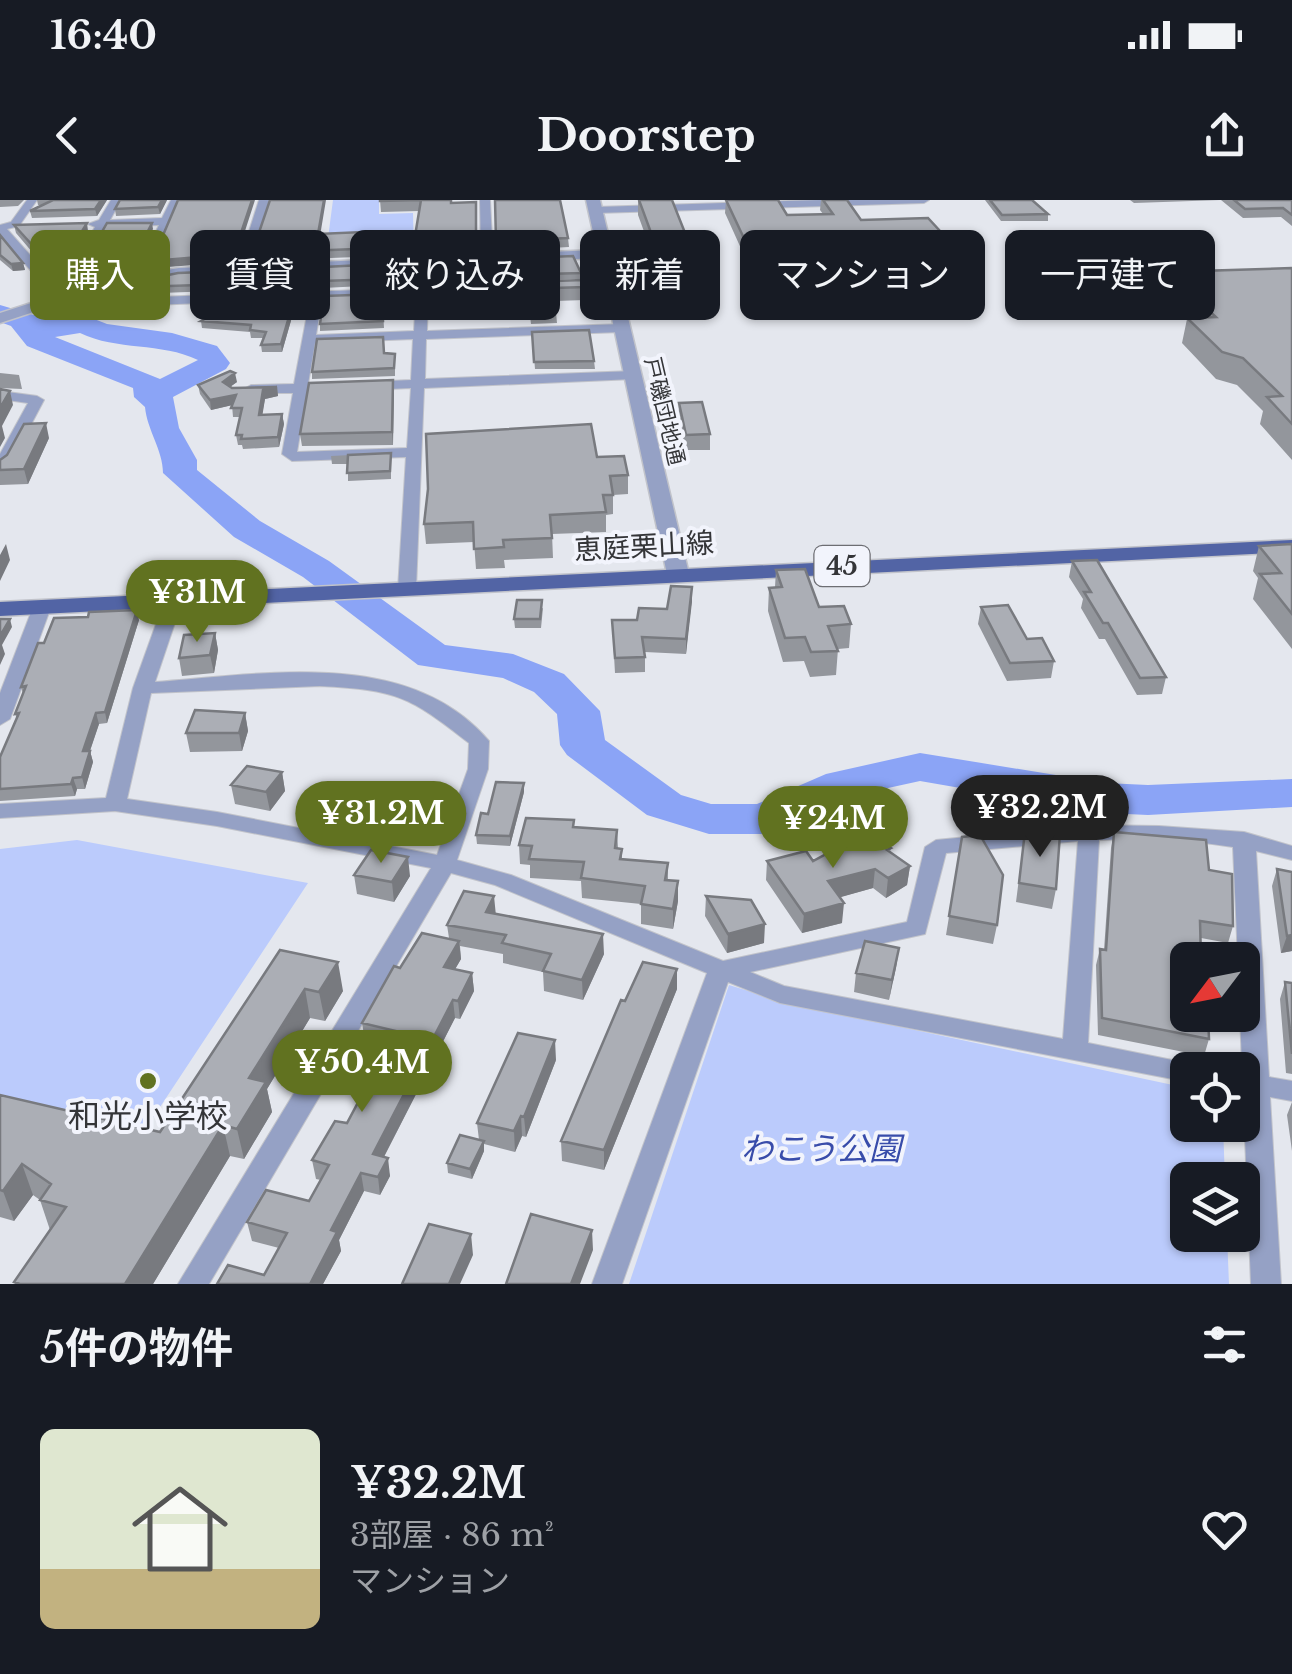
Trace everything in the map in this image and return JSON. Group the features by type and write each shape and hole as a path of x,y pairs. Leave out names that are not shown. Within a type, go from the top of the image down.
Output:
{"main road":[{"name":"恵庭栗山線","path":"0,609 1292,546"}],"street":[{"path":"4,227 32,200"},
{"path":"99,230 116,200"},
{"path":"163,230 176,200"},
{"path":"254,230 264,200"},
{"path":"485,200 486,230"},
{"path":"594,205 924,200"},
{"name":"戸磯団地通","path":"594,205 599,230"},
{"path":"84,224 167,221"},
{"path":"4,227 29,226"},
{"path":"4,227 30,261"},
{"path":"0,318 30,307"},
{"path":"313,320 289,454 297,458 412,452"},
{"path":"400,589 420,384 421,320"},
{"name":"戸磯団地通","path":"620,320 678,574"},
{"path":"309,339 622,328"},
{"path":"235,390 634,375"},
{"path":"0,395 37,400 0,468"},
{"path":"114,804 143,688 174,599"},
{"path":"0,719 42,607"},
{"path":"143,688 266,680 390,687 418,696 479,741 478,770 445,864 193,1284"},
{"path":"0,812 114,804 217,819 445,864 504,880 780,994 1170,1069"},
{"path":"720,970 917,928 936,846 1145,829 1244,839 1292,854"},
{"path":"1075,1052 1089,832"},
{"path":"1244,839 1248,1052"},
{"path":"607,1284 720,970"},
{"path":"1260,1085 1292,1092"},
{"path":"1254,1142 1266,1284"}],"green space":[{"path":"333,200 379,200 379,214 413,213 413,230 350,230 350,237 330,238"},
{"path":"77,840 308,883 133,1148 0,1115 0,849"},
{"name":"わこう公園","path":"729,985 788,1003 1170,1084 1170,1142 1224,1142 1224,1162 1170,1162 1170,1252 1228,1252 1229,1284 629,1284"}],"building":[{"path":"53,200 101,200 95,209 30,211"},
{"path":"120,200 162,200 158,207 115,209"},
{"path":"178,200 252,200 242,230 190,230 190,258 170,259 170,230 165,230"},
{"path":"270,200 324,200 319,230 260,230"},
{"path":"421,200 476,202 476,230 416,230"},
{"path":"495,200 560,200 568,238 560,238 560,230 496,230"},
{"path":"639,200 672,200 684,230 650,230"},
{"path":"726,200 778,200 787,215 833,214 823,200 847,200 861,220 928,218 939,230 740,230"},
{"path":"990,200 1032,200 1048,214 1002,215"},
{"path":"1234,200 1292,200 1292,215 1283,208 1245,209"},
{"path":"87,223 83,230 30,230 30,243 14,225"},
{"path":"107,223 152,223 148,230 103,230"},
{"path":"330,233 350,233 350,249 330,250"},
{"path":"0,235 23,263 11,264 0,255"},
{"path":"573,256 580,273 560,274 560,257"},
{"path":"350,266 350,280 330,281 330,267"},
{"path":"1292,268 1292,424 1267,397 1282,396 1243,358 1222,352 1189,320 1215,320 1215,270"},
{"path":"190,273 190,285 170,286 170,275"},
{"path":"580,280 580,287 560,288 560,281"},
{"path":"350,295 350,320 383,321 320,324 321,320 330,320 330,296"},
{"path":"288,320 281,344 261,345 266,332 250,330 251,325 201,321"},
{"path":"589,330 594,361 534,362 532,332"},
{"path":"383,337 384,353 395,354 394,368 312,372 317,339"},
{"path":"230,371 235,373 223,382 232,388 277,387 263,390 259,415 282,414 278,437 241,439 242,435 236,435 242,408 231,408 236,395 210,400 198,385"},
{"path":"393,380 392,432 300,434 309,383"},
{"path":"0,389 10,391 0,408"},
{"path":"702,402 710,434 686,435 679,403"},
{"path":"46,423 24,469 0,470 0,460 7,455 24,424"},
{"path":"591,424 597,457 624,456 628,475 610,476 613,495 603,495 606,512 550,515 552,538 503,540 504,547 474,549 473,522 424,524 428,489 426,434"},
{"path":"391,453 390,471 347,473 348,455"},
{"path":"1292,544 1292,614 1260,574 1281,573 1259,546"},
{"path":"1097,560 1166,677 1140,678 1108,623 1103,623 1084,592 1091,592 1072,561"},
{"path":"805,569 819,607 844,606 851,624 828,626 838,651 811,652 805,637 785,638 769,588 782,587 776,570"},
{"path":"671,586 692,587 686,639 642,637 645,657 615,658 612,620 637,620 639,608 667,609"},
{"path":"517,600 542,600 540,619 514,619"},
{"path":"1008,605 1027,639 1042,638 1054,661 1010,663 981,607"},
{"path":"137,610 105,712 96,713 83,751 90,751 82,777 73,778 71,784 0,789 0,757 19,713 15,714 26,686 21,687 38,643 44,643 54,618"},
{"path":"0,619 10,619 0,636"},
{"path":"215,633 210,655 179,658 184,635"},
{"path":"195,710 245,713 239,733 186,733"},
{"path":"247,766 282,772 266,792 231,785"},
{"path":"496,782 524,783 510,836 476,835 481,813 488,814"},
{"path":"526,818 574,820 573,827 617,830 615,848 622,849 620,859 668,863 665,880 678,881 673,909 641,904 645,886 581,878 584,862 529,859 532,846 519,845"},
{"path":"1025,831 1060,834 1056,889 1019,883"},
{"path":"867,832 910,866 888,878 875,869 828,881 844,903 804,914 767,861 806,851 813,861"},
{"path":"1114,832 1206,840 1209,870 1232,874 1233,926 1200,921 1201,942 1170,942 1170,1031 1102,1018 1100,949 1106,950"},
{"path":"980,835 1003,875 997,925 949,916 962,837"},
{"path":"371,850 408,857 392,882 354,875"},
{"path":"1277,869 1292,872 1292,935 1287,936"},
{"path":"464,891 494,896 486,912 603,934 582,980 543,971 551,954 502,943 506,935 447,925"},
{"path":"706,896 751,900 765,924 728,934"},
{"path":"422,933 459,941 444,967 472,973 458,1001 453,1000 373,1154 388,1158 378,1177 361,1173 331,1230 337,1232 310,1284 217,1284 228,1265 264,1275 287,1233 247,1222 266,1190 309,1201 329,1165 312,1160 335,1121 347,1123 396,1031 362,1023 394,966 400,968"},
{"path":"865,941 899,948 892,980 856,973"},
{"path":"280,950 338,962 319,992 305,989 249,1078 266,1082 237,1129 223,1125 125,1284 14,1282 66,1207 40,1200 51,1184 22,1164 0,1190 0,1095 160,1132"},
{"path":"643,962 677,969 604,1150 561,1141 621,1000 625,1001"},
{"path":"1285,982 1292,983 1292,1054"},
{"path":"1173,1032 1209,1032 1209,1039"},
{"path":"518,1033 555,1040 524,1117 521,1116 514,1131 477,1123"},
{"path":"460,1135 484,1141 470,1169 447,1163"},
{"path":"531,1214 592,1230 571,1284 506,1284"},
{"path":"429,1224 471,1234 449,1284 402,1284"}],"waterway":[{"path":"0,313 50,329 84,324 101,332 162,339 207,352 215,363 150,397"},
{"path":"25,327 37,340 147,383 150,397"},
{"path":"150,397 160,402 163,428 180,460 180,473 247,529 316,569 433,656 513,667 549,683 578,711 583,745 664,805 709,819 764,819 842,784 920,767 1105,798 1148,800 1292,793"}],"place":[{"name":"和光小学校","path":"148,1081"}]}
